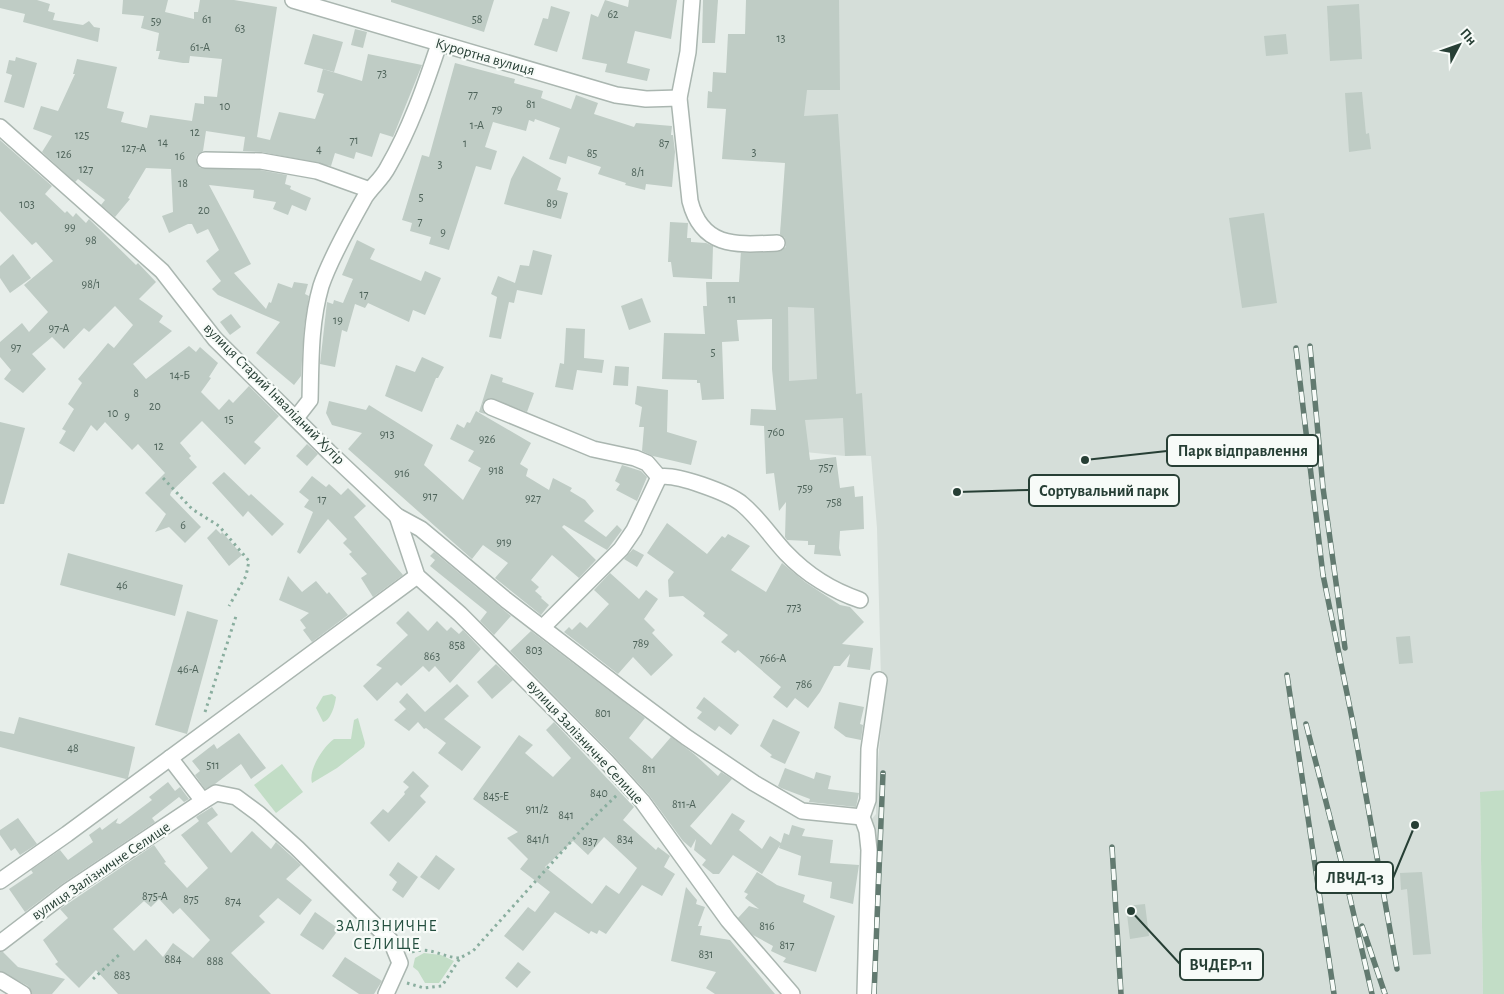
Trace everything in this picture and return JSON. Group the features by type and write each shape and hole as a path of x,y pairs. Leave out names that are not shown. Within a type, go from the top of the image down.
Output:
{"street":[{"name":"Курортна вулиця","path":"293,0 616,95 646,99 679,98"},
{"path":"692,0 688,52 679,98 690,200 694,215 702,228 716,239 743,244 777,243"},
{"path":"296,418 310,400 309,366 315,315 322,285 370,190 379,182 389,166 423,93 439,44"},
{"name":"вулиця Старий Інвалідний Хутір","path":"0,127 162,270 215,339 397,516"},
{"path":"205,160 261,161 317,171 370,190"},
{"path":"491,407 593,449 635,458 647,463 659,477"},
{"path":"659,477 669,476 688,481 741,503 787,554 807,573 841,594 860,600"},
{"path":"543,627 622,549 634,530 659,477"},
{"path":"0,881 204,734 417,576 397,516"},
{"path":"397,516 421,528 506,600 686,737 754,783 802,812 862,817"},
{"name":"вулиця Залізничне Селище","path":"417,576 460,614 606,761 642,801 728,920 792,994"},
{"path":"866,994 869,850 867,831 862,817 868,800 869,749 879,680"},
{"path":"170,758 203,801"},
{"name":"вулиця Залізничне Селище","path":"0,942 68,891 216,793 236,798 259,814 297,848 386,935 391,941 400,963"},
{"path":"386,994 400,963"},
{"path":"0,980 23,994"}],"path":[{"path":"163,478 192,509 219,526 249,560 246,576 230,606"},
{"path":"204,734 201,722 237,613"},
{"path":"394,978 424,988 441,987 460,958 473,951 585,826 627,785"},
{"path":"400,963 412,952 419,949 460,958"},
{"path":"93,979 120,954"}],"shaded area":[{"path":"802,0 1504,0 1504,790 1480,793 1483,994 864,994 869,822 876,814 876,783 882,717 877,528 871,456 845,456 795,451 773,305 740,266 741,247 779,246"}],"green space":[{"path":"332,694 336,697 334,708 326,721 323,722 316,708 323,696"},
{"path":"358,718 365,743 364,747 337,768 312,783 311,778 314,765 325,747 334,739 351,739 354,720"},
{"path":"282,764 303,792 276,813 254,785"},
{"path":"1504,790 1504,994 1483,994 1480,792"},
{"path":"424,953 441,955 454,961 439,983 425,983 418,971 413,967 415,958"}],"building":[{"path":"0,0 37,0 50,4 48,11 55,13 53,20 83,25 89,21 94,27 100,28 98,42 23,22 25,14 0,8"},
{"path":"123,0 168,0 165,12 194,19 194,12 198,12 200,0 234,0 277,7 257,137 270,140 279,112 315,119 324,94 317,92 323,69 362,81 368,54 422,65 393,137 380,133 372,157 356,152 354,159 335,153 331,166 262,152 243,151 245,137 206,131 203,151 197,155 196,159 200,168 260,170 287,175 285,184 291,186 290,189 311,198 306,211 292,205 288,215 273,209 276,202 253,198 254,190 209,185 251,264 234,273 266,309 269,302 271,303 278,283 292,288 294,282 308,284 305,294 309,296 304,328 301,376 294,385 256,353 280,322 218,295 212,289 221,281 206,261 219,250 208,229 197,234 192,224 188,224 169,233 162,216 173,212 171,169 146,168 128,198 130,199 115,217 101,205 105,200 78,179 75,182 42,152 52,136 33,129 41,106 58,111 75,74 73,74 77,59 117,67 107,108 124,112 121,122 147,128 150,115 192,121 195,103 204,104 204,96 217,97 222,59 190,56 189,63 183,63 158,59 160,51 156,51 159,33 141,28 144,16 122,14"},
{"path":"391,0 494,0 484,32 391,2"},
{"path":"605,0 628,7 629,0 677,0 671,39 635,31 627,63 650,69 647,81 605,72 607,64 582,59 591,14 598,17"},
{"path":"703,0 718,0 715,43 702,43"},
{"path":"746,0 839,0 840,90 807,90 804,116 838,114 856,394 862,393 866,455 845,456 843,418 805,420 810,460 836,457 840,488 854,486 855,497 863,496 864,529 840,531 839,548 841,556 814,554 815,545 808,545 808,541 787,540 785,537 786,502 779,511 774,473 766,474 764,426 750,425 751,409 776,410 772,369 772,319 737,320 739,341 722,342 724,399 702,400 700,383 697,383 697,380 662,379 664,333 705,334 703,306 707,306 706,282 739,282 741,253 777,252 786,247 785,238 780,234 785,163 722,159 726,109 707,108 708,91 712,92 713,72 726,73 728,34 745,34","holes":["788,307 814,308 817,379 789,381"]},
{"path":"1359,4 1362,59 1330,61 1327,6"},
{"path":"551,6 570,12 557,52 534,45 543,18 548,19"},
{"path":"355,29 367,32 363,48 351,45"},
{"path":"313,34 343,42 334,72 304,64"},
{"path":"1286,34 1288,54 1266,56 1264,36"},
{"path":"16,57 37,63 24,108 4,102 12,75 6,73 9,60 15,61"},
{"path":"455,63 515,79 514,83 543,91 541,98 571,109 576,95 598,103 594,114 634,127 636,123 672,126 671,135 673,135 675,152 672,187 646,184 645,190 625,185 626,183 598,174 601,167 568,156 566,164 549,159 560,128 535,119 534,122 529,120 526,131 493,122 485,147 497,151 491,170 476,166 449,250 429,244 431,237 410,231 412,223 402,220 422,155 429,157"},
{"path":"1362,92 1366,134 1369,133 1371,149 1349,152 1345,93"},
{"path":"0,140 52,186 45,194 65,213 67,211 73,217 76,213 86,223 89,219 136,265 138,263 156,282 139,299 163,316 159,322 172,331 133,364 146,379 189,346 196,352 200,347 218,363 209,377 211,378 201,392 219,410 229,399 233,403 249,386 279,416 254,442 261,448 245,465 202,421 180,443 197,467 170,495 201,527 185,543 169,527 155,532 166,514 145,493 165,473 138,444 132,450 105,422 97,431 91,425 74,452 59,443 66,431 62,429 74,409 68,404 82,383 78,379 108,343 114,348 133,325 115,306 89,332 84,328 64,349 52,337 32,354 46,369 23,393 4,379 11,370 0,357 0,342 22,323 29,332 48,312 24,285 53,261 36,242 32,245 0,211"},
{"path":"523,156 561,178 557,190 568,193 561,219 504,204 511,179"},
{"path":"1264,213 1277,303 1242,308 1229,218"},
{"path":"670,222 688,223 687,238 691,238 691,242 706,243 713,246 712,279 673,277 671,262 668,262"},
{"path":"357,240 375,249 370,259 421,281 425,271 441,278 425,315 413,310 409,322 368,303 365,308 355,304 347,332 342,330 335,367 320,364 327,302 333,304 334,300 343,303 353,279 342,275"},
{"path":"533,250 552,255 542,295 517,290 514,303 509,302 501,339 489,337 497,297 491,294 498,276 515,283 520,265 529,266"},
{"path":"13,254 31,278 10,293 0,278 0,266"},
{"path":"642,298 651,322 629,330 621,306"},
{"path":"231,314 241,327 230,335 220,322"},
{"path":"566,328 585,329 584,358 604,360 602,373 577,370 573,390 555,387 560,363 564,364"},
{"path":"422,357 444,367 438,378 436,378 422,412 385,396 396,365 415,372"},
{"path":"615,366 629,367 628,386 613,385"},
{"path":"491,374 503,378 502,382 534,393 527,412 490,398 482,404 485,414 479,412"},
{"path":"637,386 668,390 667,432 697,441 691,465 653,456 642,451 644,427 639,427 642,407 635,404"},
{"path":"329,401 366,410 369,405 433,445 424,465 463,500 481,468 468,461 474,451 450,439 457,424 464,428 467,422 470,423 476,411 531,443 520,464 528,469 526,476 549,490 553,478 572,488 570,491 585,500 594,511 584,521 606,537 617,525 622,530 607,550 564,525 562,527 596,560 579,578 552,555 531,580 539,587 535,591 549,605 541,615 495,578 508,563 483,545 472,559 348,449 362,433 332,425 326,413"},
{"path":"0,422 25,428 4,504 0,504"},
{"path":"307,444 318,454 307,466 296,456"},
{"path":"622,465 641,471 647,477 637,501 616,490 620,484 615,481"},
{"path":"224,472 249,496 251,494 284,524 272,536 248,511 243,517 212,483"},
{"path":"312,476 326,487 329,484 341,495 348,488 366,506 354,517 403,575 373,597 361,578 367,574 349,554 352,552 343,543 347,539 328,519 300,554 297,552 313,512 304,507 309,500 299,492"},
{"path":"667,523 707,554 722,536 725,538 728,534 750,546 731,570 766,592 782,563 805,582 840,605 850,607 864,622 842,644 873,648 870,670 847,667 850,654 840,666 834,666 820,692 808,708 795,698 787,708 773,697 781,687 738,650 735,653 721,642 728,635 703,616 705,613 683,596 669,597 668,580 674,572 647,553"},
{"path":"216,529 221,534 222,532 242,555 229,566 207,538"},
{"path":"633,549 644,555 637,567 624,559"},
{"path":"434,552 511,616 494,635 480,621 487,612 430,566 435,560 430,556"},
{"path":"68,553 183,585 175,616 60,585"},
{"path":"610,573 639,599 646,590 658,599 644,619 655,630 652,633 673,655 651,676 633,657 618,674 564,632 569,627 572,630 580,622 587,628 609,604 594,590"},
{"path":"288,576 302,592 316,581 327,594 329,592 348,615 312,642 303,630 306,628 300,620 309,613 279,600"},
{"path":"187,611 218,620 187,734 155,725"},
{"path":"408,611 428,631 437,621 447,631 451,627 459,634 463,630 481,649 450,683 435,666 429,672 423,666 401,686 397,682 377,701 363,686 382,668 376,665 408,635 396,623"},
{"path":"531,631 645,718 629,738 652,759 671,737 694,754 718,776 721,772 732,779 690,826 711,845 732,813 745,821 739,830 762,849 770,836 781,843 784,833 789,835 792,825 805,829 802,836 833,840 830,863 859,865 853,904 830,898 832,882 798,875 801,856 779,848 780,845 762,874 733,855 719,874 713,874 702,865 706,860 694,850 696,839 691,848 683,841 649,795 613,755 510,651"},
{"path":"1410,636 1413,663 1399,664 1396,637"},
{"path":"496,664 513,680 492,699 477,682"},
{"path":"457,684 469,696 444,719 481,747 462,771 438,753 446,743 426,728 424,729 418,722 409,731 394,720 406,709 399,702 407,693 425,712"},
{"path":"704,697 739,725 731,735 719,726 715,731 697,718 702,712 696,708"},
{"path":"839,702 864,707 860,724 863,725 861,740 846,737 834,728"},
{"path":"19,717 135,747 128,778 0,747 0,731 14,734"},
{"path":"773,719 800,732 785,764 770,757 772,755 760,746"},
{"path":"554,722 634,807 623,820 656,850 658,847 670,856 664,867 675,874 662,896 642,885 606,934 599,930 597,934 591,931 589,934 555,912 523,951 504,936 528,907 535,912 550,892 520,869 528,859 507,838 518,832 473,799 519,735 533,745 525,753 553,777 571,758 546,730","holes":["604,837 637,868 619,894 606,885 592,904 545,867 573,841 588,855"]},
{"path":"239,733 266,768 251,779 241,764 215,784 205,789 195,775 200,771 192,761 214,744 217,749"},
{"path":"785,768 814,779 816,772 831,776 828,789 859,793 856,807 809,802 810,799 781,788 778,786"},
{"path":"413,771 429,786 420,796 426,802 389,842 370,823 383,809 388,813 405,794 404,792 409,787 403,782"},
{"path":"168,782 175,791 180,787 189,799 184,802 179,797 152,818 155,822 62,884 25,912 9,889 33,873 31,870 60,850 68,860 93,842 89,835 100,827 102,830 118,818 116,823 120,824 152,800 149,797"},
{"path":"212,807 218,815 207,823 231,853 252,831 271,849 276,842 301,865 286,879 312,900 300,915 278,898 259,916 265,922 231,953 271,994 118,994 96,970 79,988 55,964 58,962 43,940 68,918 60,909 154,845 166,862 164,863 187,888 208,868 181,835 199,821 196,817","holes":["159,899 173,914 180,908 210,940 193,958 173,943 163,957 146,939 134,951 113,929 144,901 151,907"]},
{"path":"18,818 37,844 20,855 15,848 11,851 0,835 0,830"},
{"path":"436,855 455,869 439,890 420,877"},
{"path":"398,862 418,877 403,898 392,890 397,882 389,875"},
{"path":"757,872 777,885 805,895 803,902 835,916 816,972 783,962 786,958 771,951 773,946 753,935 738,918 749,906 759,909 745,898 748,894 744,892"},
{"path":"1422,872 1431,954 1413,955 1407,889 1401,890 1400,873"},
{"path":"686,887 697,900 696,904 705,907 698,926 702,926 700,935 730,940 775,994 715,994 706,988 716,972 671,961"},
{"path":"1145,904 1149,936 1130,939 1126,906"},
{"path":"315,912 339,929 323,950 300,935"},
{"path":"0,952 3,952 18,967 65,979 52,994 32,994 28,986 0,971"},
{"path":"345,957 382,981 374,994 359,994 332,976"},
{"path":"518,962 531,972 517,988 505,978"}],"railway":[{"path":"1310,346 1323,488 1345,648"},
{"path":"1296,348 1323,575 1353,723 1397,969"},
{"path":"1287,675 1334,994"},
{"path":"1306,724 1345,876 1372,994"},
{"path":"874,994 883,773"},
{"path":"1112,847 1121,994"},
{"path":"1362,926 1385,994"}],"place":[{"name":"Парк відправлення","path":"1085,460"},
{"name":"Сортувальний парк","path":"957,492"},
{"name":"ЛВЧД-13","path":"1415,825"},
{"name":"ВЧДЕР-11","path":"1131,911"}],"district":[{"name":"ЗАЛІЗНИЧНЕ СЕЛИЩЕ","path":"387,935"}]}
